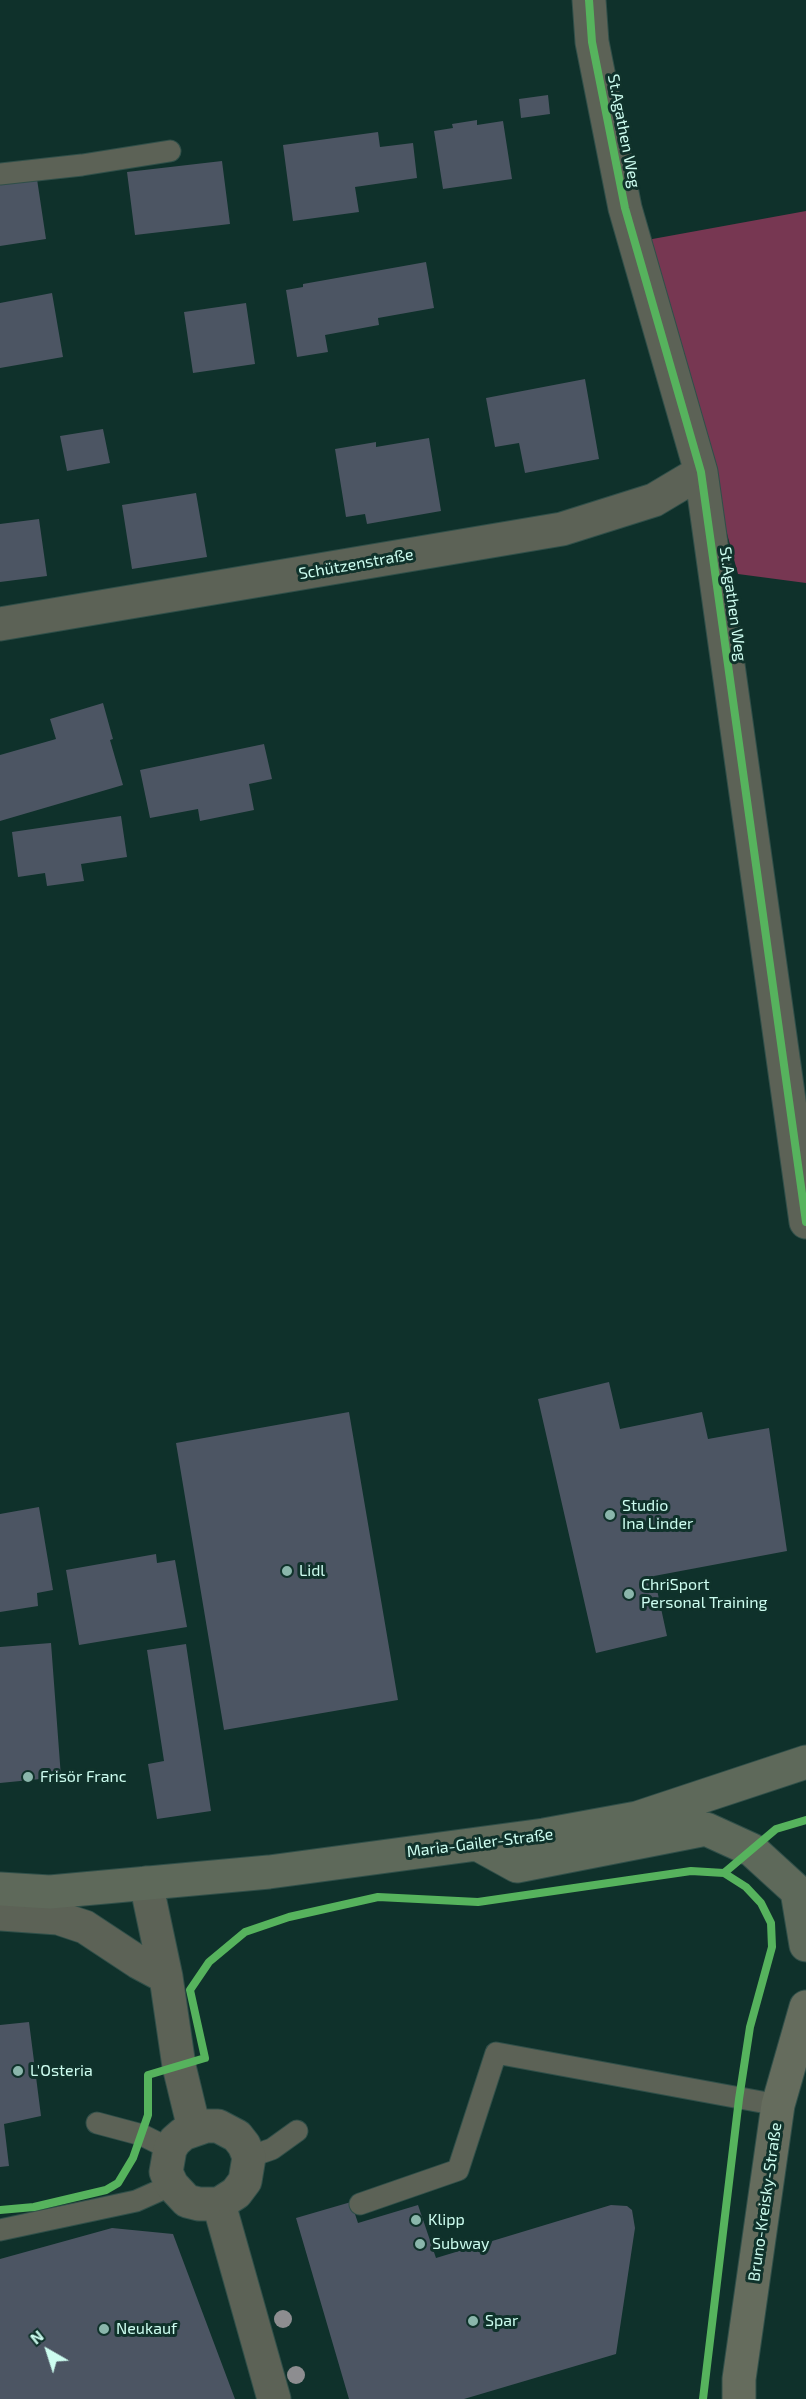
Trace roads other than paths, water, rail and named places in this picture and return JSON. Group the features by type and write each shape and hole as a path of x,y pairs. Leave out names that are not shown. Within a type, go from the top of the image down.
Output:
{"main road":[{"name":"Maria-Gailer-Straße","path":"0,1889 50,1892 269,1872 544,1835 637,1818 806,1762"},
{"path":"477,1844 518,1866 706,1829 752,1850 797,1891 806,1945"}],"street":[{"name":"St.Agathen Weg","path":"589,0 592,42 625,208 701,472 806,1222"},
{"name":"Schützenstraße","path":"0,624 562,529 654,500 701,472"},
{"path":"146,1883 166,1977 179,2066 182,2139 166,2172 172,2185 187,2201 199,2204 219,2204 236,2193 245,2181 249,2157 237,2136 218,2126 206,2126 182,2139"},
{"path":"0,1914 58,1918 85,1927 138,1962 166,1977"},
{"name":"Bruno-Kreisky-Straße","path":"739,2399 741,2367 778,2105 806,2007"},
{"path":"219,2204 274,2399"}],"lane":[{"path":"0,174 81,165 170,151"},
{"path":"360,2204 458,2170 496,2053 778,2105"},
{"path":"97,2123 142,2135 182,2139"},
{"path":"249,2157 272,2150 297,2130"},
{"path":"0,2230 136,2201 172,2185"}],"place":[{"name":"Studio Ina Linder","path":"610,1515"},
{"name":"Lidl","path":"287,1571"},
{"name":"ChriSport Personal Training","path":"629,1594"},
{"name":"Frisör Franc","path":"28,1777"},
{"name":"L'Osteria","path":"18,2071"},
{"name":"Klipp","path":"416,2220"},
{"name":"Subway","path":"420,2244"},
{"name":"Spar","path":"473,2321"},
{"name":"Neukauf","path":"104,2329"}]}
